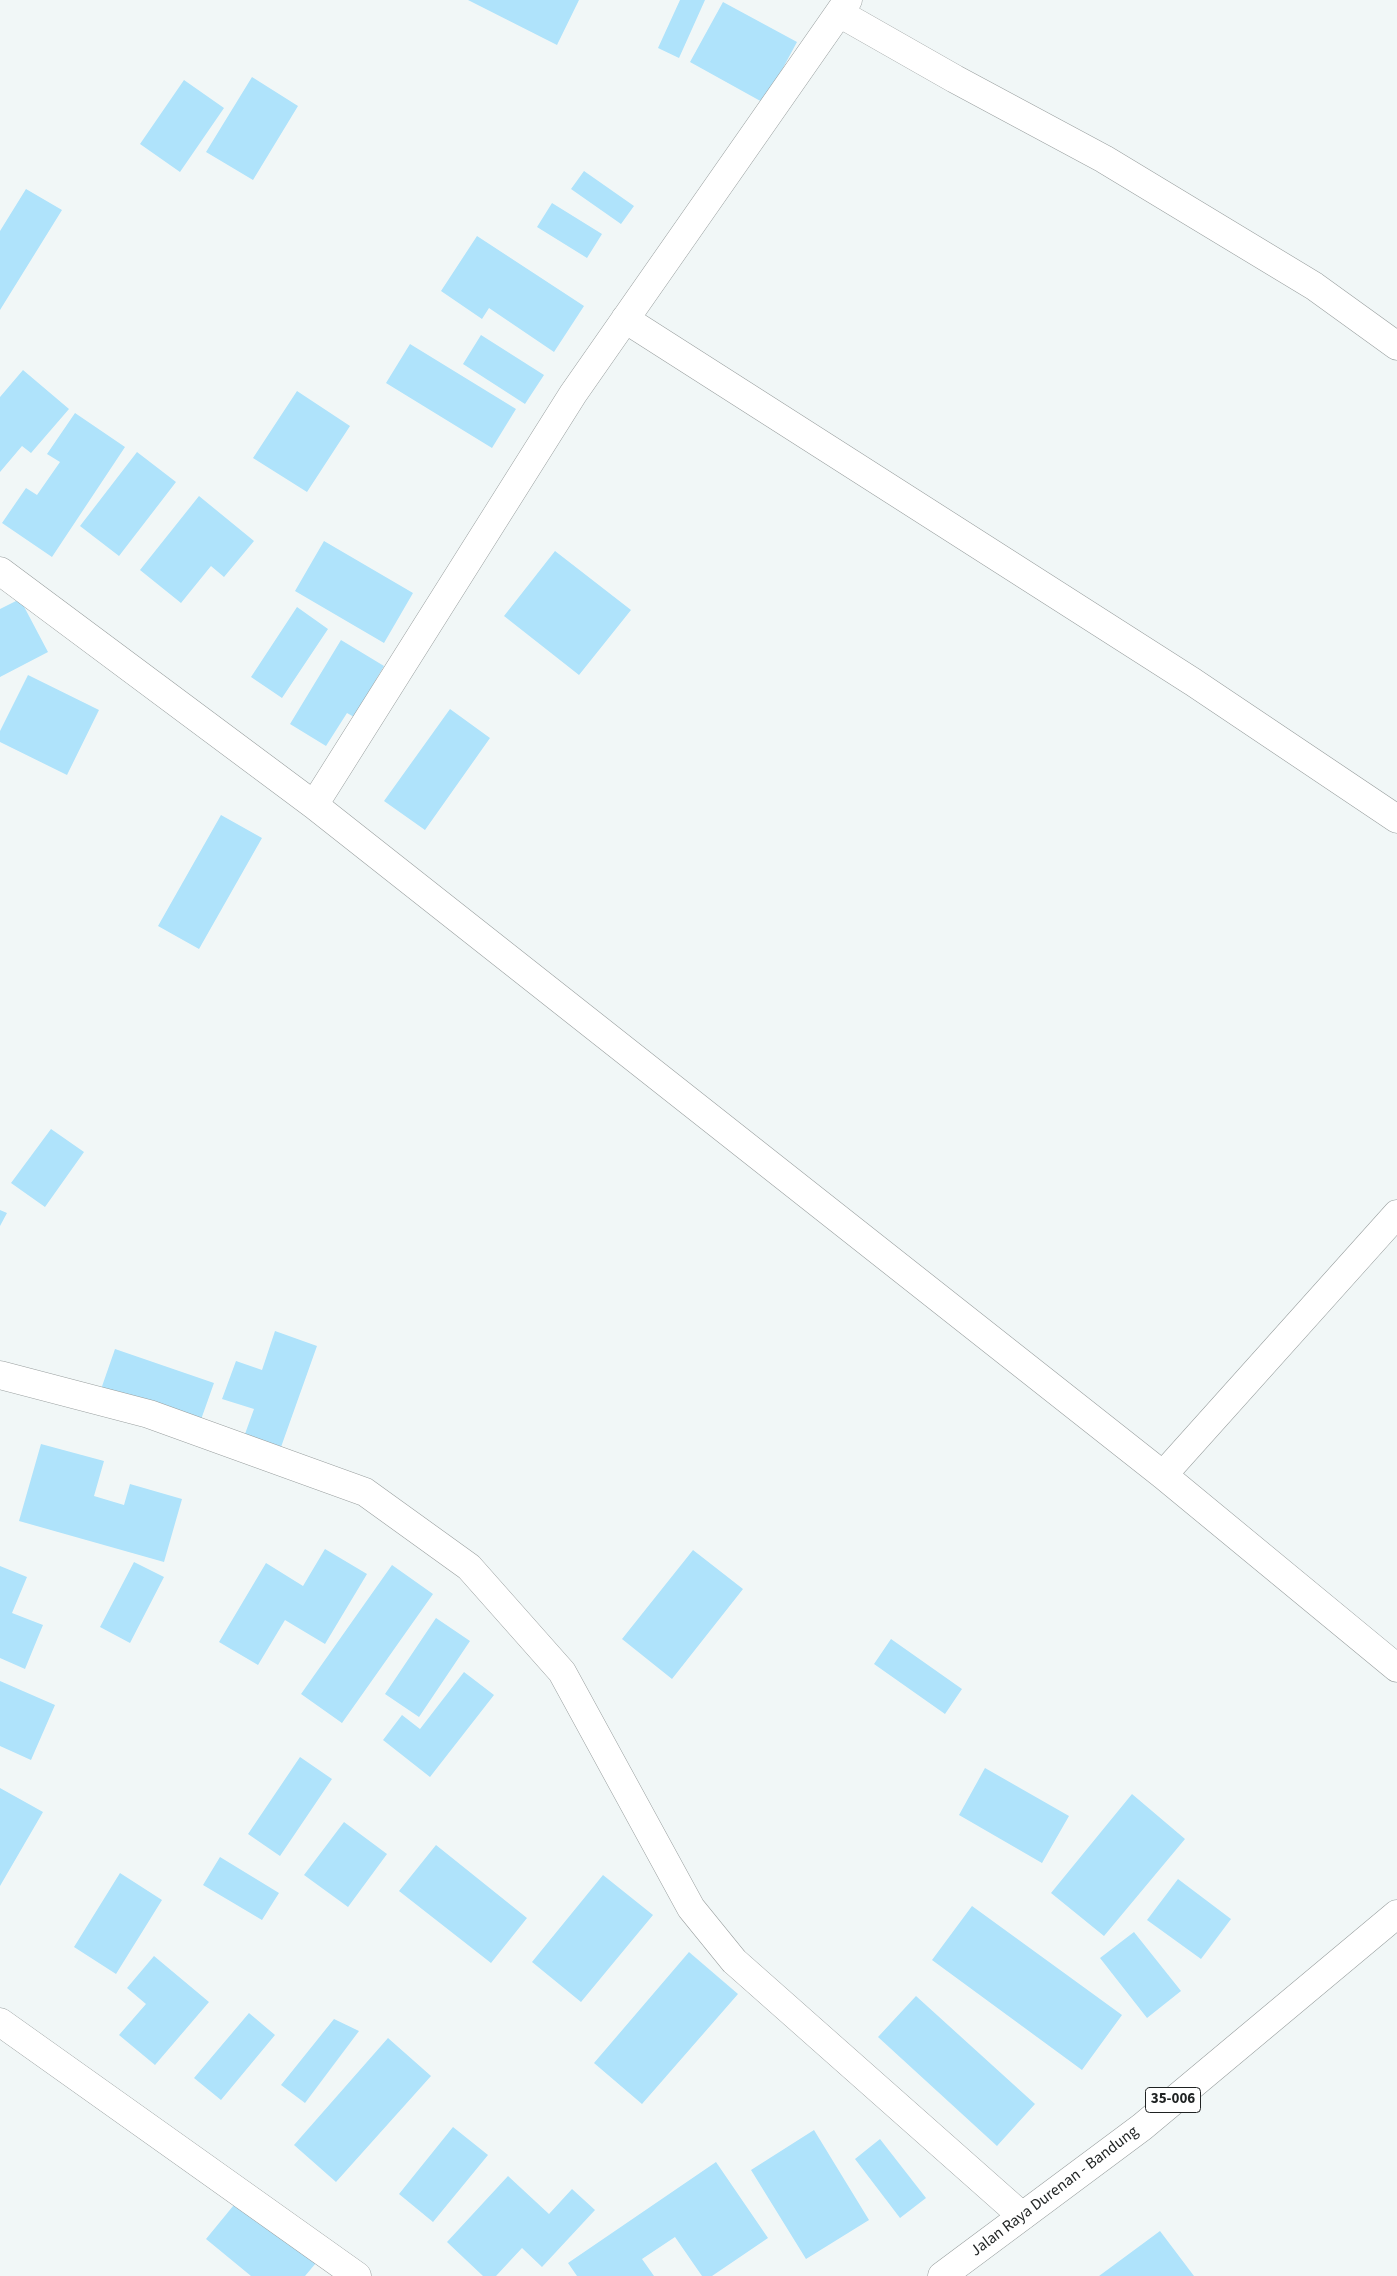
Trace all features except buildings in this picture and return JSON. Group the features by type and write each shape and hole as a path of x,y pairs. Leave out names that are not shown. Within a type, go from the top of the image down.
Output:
{"street":[{"path":"314,805 573,394 843,6 956,79 1104,159 1314,286 1397,346"},
{"path":"625,319 1193,682 1397,819"},
{"path":"0,571 314,805 1163,1475 1397,1668"},
{"path":"1163,1475 1397,1214"},
{"path":"0,1375 149,1414 365,1492 469,1567 562,1672 691,1908 734,1962 1022,2216"},
{"name":"Jalan Raya Durenan - Bandung","path":"942,2276 1142,2127 1397,1914"},
{"path":"0,2022 357,2276"}]}
